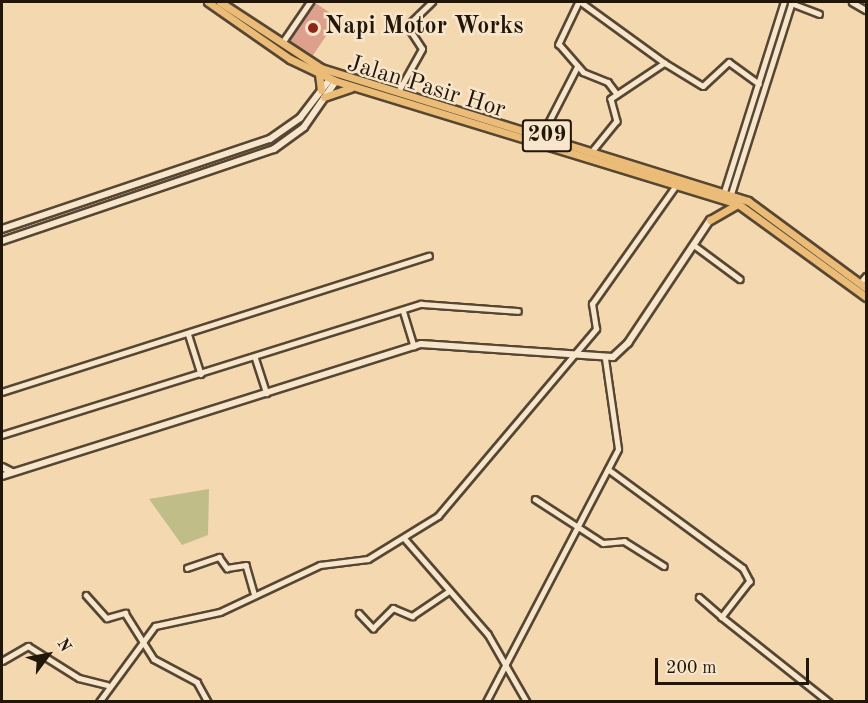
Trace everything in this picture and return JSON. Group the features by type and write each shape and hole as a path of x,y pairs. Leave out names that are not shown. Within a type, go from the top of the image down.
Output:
{"main road":[{"name":"Jalan Pasir Hor","path":"208,2 319,74 333,80 677,183 738,204 867,297"},
{"name":"Jalan Pasir Hor","path":"220,2 280,45 321,68 728,193 780,220 863,286"},
{"path":"319,74 323,93 352,87"},
{"path":"710,220 716,205 711,194"},
{"path":"710,220 738,204"}],"street":[{"path":"280,45 310,2"},
{"path":"398,93 422,49 406,26 432,2"},
{"path":"617,94 608,82 578,67 559,41 580,2 665,63 703,86 729,62 759,84"},
{"path":"788,2 819,14"},
{"path":"728,193 759,84 788,2"},
{"path":"728,193 788,2"},
{"path":"852,2 867,10"},
{"path":"592,151 617,121 610,103 617,94 665,63"},
{"path":"542,135 578,67"},
{"path":"2,229 144,184 270,139 300,118 333,80"},
{"path":"2,241 147,194 274,149 304,127 323,93"},
{"path":"99,702 107,685 154,626 220,612 254,592 320,565 368,559 405,539 450,504 596,329 592,303 677,183"},
{"path":"144,184 147,194"},
{"path":"2,476 414,346 431,343 605,359 628,343 710,220"},
{"path":"694,244 740,279"},
{"path":"2,392 429,256"},
{"path":"863,286 867,276"},
{"path":"2,435 403,310 441,304 518,311"},
{"path":"403,310 414,346"},
{"path":"188,333 201,374"},
{"path":"255,357 267,393"},
{"path":"486,702 575,525 608,469 619,444 605,359"},
{"path":"2,467 13,472"},
{"path":"608,469 747,572 748,586 722,617"},
{"path":"535,499 603,543 630,543 663,566"},
{"path":"405,539 507,660 527,702"},
{"path":"187,568 219,557 227,568 246,565 254,592"},
{"path":"359,613 373,628 393,608 412,616 449,591"},
{"path":"86,595 107,618 125,613 154,659 196,682 208,702"},
{"path":"699,597 829,702"},
{"path":"2,661 28,646 79,678 107,685"}],"shaded area":[{"path":"209,489 208,535 182,545 149,499"}],"building":[{"name":"Napi Motor Works","path":"314,2 338,18 312,56 288,40"}],"place":[{"name":"Napi Motor Works","path":"313,28"}]}
